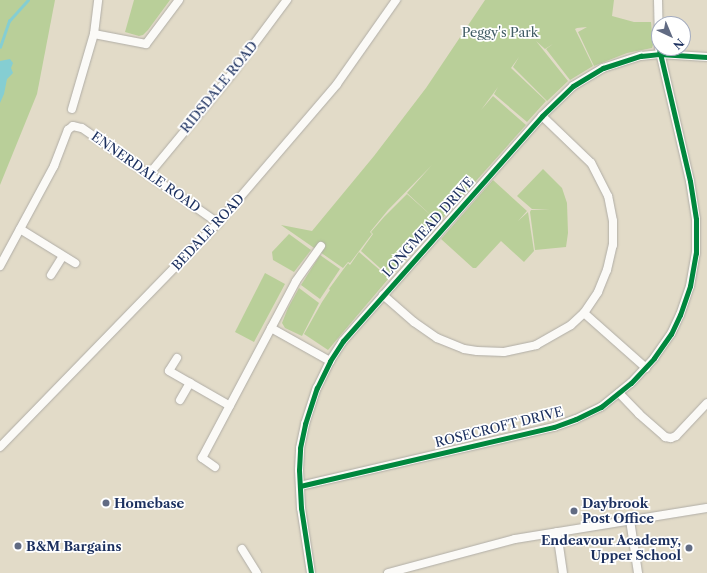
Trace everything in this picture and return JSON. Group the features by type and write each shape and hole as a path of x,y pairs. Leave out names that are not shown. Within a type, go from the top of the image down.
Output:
{"street":[{"path":"72,110 94,34 98,0"},
{"path":"94,34 146,44 179,0"},
{"name":"RIDSDALE ROAD","path":"150,173 231,75 287,0"},
{"name":"BEDALE ROAD","path":"0,447 218,223 337,84 396,0"},
{"path":"658,0 658,16"},
{"name":"LONGMEAD DRIVE","path":"311,573 300,486 300,448 305,424 317,388 330,361 343,341 562,94 594,73 630,59 651,53"},
{"name":"LONGMEAD DRIVE","path":"691,55 707,57"},
{"name":"ROSECROFT DRIVE","path":"300,486 554,427 576,419 601,407 619,393 646,368 662,348 680,315 690,286 696,253 696,219 690,182 660,56"},
{"path":"383,295 420,326 437,338 464,349 477,351 504,352 536,345 571,325 584,313 598,292 607,270 613,246 613,221 608,196 591,163 542,116"},
{"name":"ENNERDALE ROAD","path":"20,229 54,166 68,130 73,126 82,128 150,173 218,223"},
{"path":"0,266 20,229 74,264"},
{"path":"215,467 202,458 296,281 321,246"},
{"path":"51,275 63,256"},
{"path":"584,313 646,368"},
{"path":"271,328 330,361"},
{"path":"177,358 169,371 230,406"},
{"path":"180,400 190,383"},
{"path":"619,393 639,414 665,437 671,438 676,436 707,403"},
{"path":"388,573 515,538 707,508"},
{"path":"630,520 638,573"},
{"path":"557,532 563,573"},
{"path":"242,549 257,573"}],"green space":[{"path":"0,0 55,0 37,94 0,185"},
{"path":"134,0 170,0 148,30 143,35 139,36 125,32"},
{"name":"Peggy's Park","path":"485,0 614,0 612,16 634,22 651,22 651,48 627,53 594,66 578,32 587,27 575,29 593,66 570,80 546,49 553,44 545,49 536,41 568,81 547,101 513,67 519,57 511,68 546,101 527,122 494,94 498,87 481,110 493,96 526,125 390,277 361,251 373,234 371,232 407,194 434,218 407,193 432,165 388,210 370,232 372,234 350,263 348,262 343,268 281,225 312,231 374,156 426,88"},
{"path":"543,169 562,188 567,203 568,233 566,247 535,250 530,212 531,210 550,210 532,209 517,196"},
{"path":"493,180 527,211 518,221 528,212 534,251 524,262 501,241 476,268 473,268 441,239"},
{"path":"289,234 311,250 294,272 273,260 272,252"},
{"path":"359,252 389,278 328,350 304,334 330,290 329,289 348,263 350,265"},
{"path":"320,255 340,269 320,299 301,285"},
{"path":"265,273 285,284 254,342 235,332"},
{"path":"299,288 319,303 302,336 285,328 282,323"}],"water":[{"path":"10,59 13,63 11,68 13,73 7,79 4,94 0,103 0,61"}],"waterway":[{"path":"0,47 9,21 28,0"}],"cycle path":[{"path":"311,573 301,508 299,470 300,448 305,424 317,388 330,361 343,341 542,116 573,86 603,68 641,56 659,54 707,57"},
{"path":"300,486 554,427 576,419 601,407 631,383 654,358 671,334 680,315 690,286 696,253 696,219 690,181 661,56"}],"place":[{"name":"Homebase","path":"106,503"},
{"name":"Daybrook Post Office","path":"574,511"},
{"name":"B&M Bargains","path":"18,546"},
{"name":"Endeavour Academy, Upper School","path":"689,548"}]}
